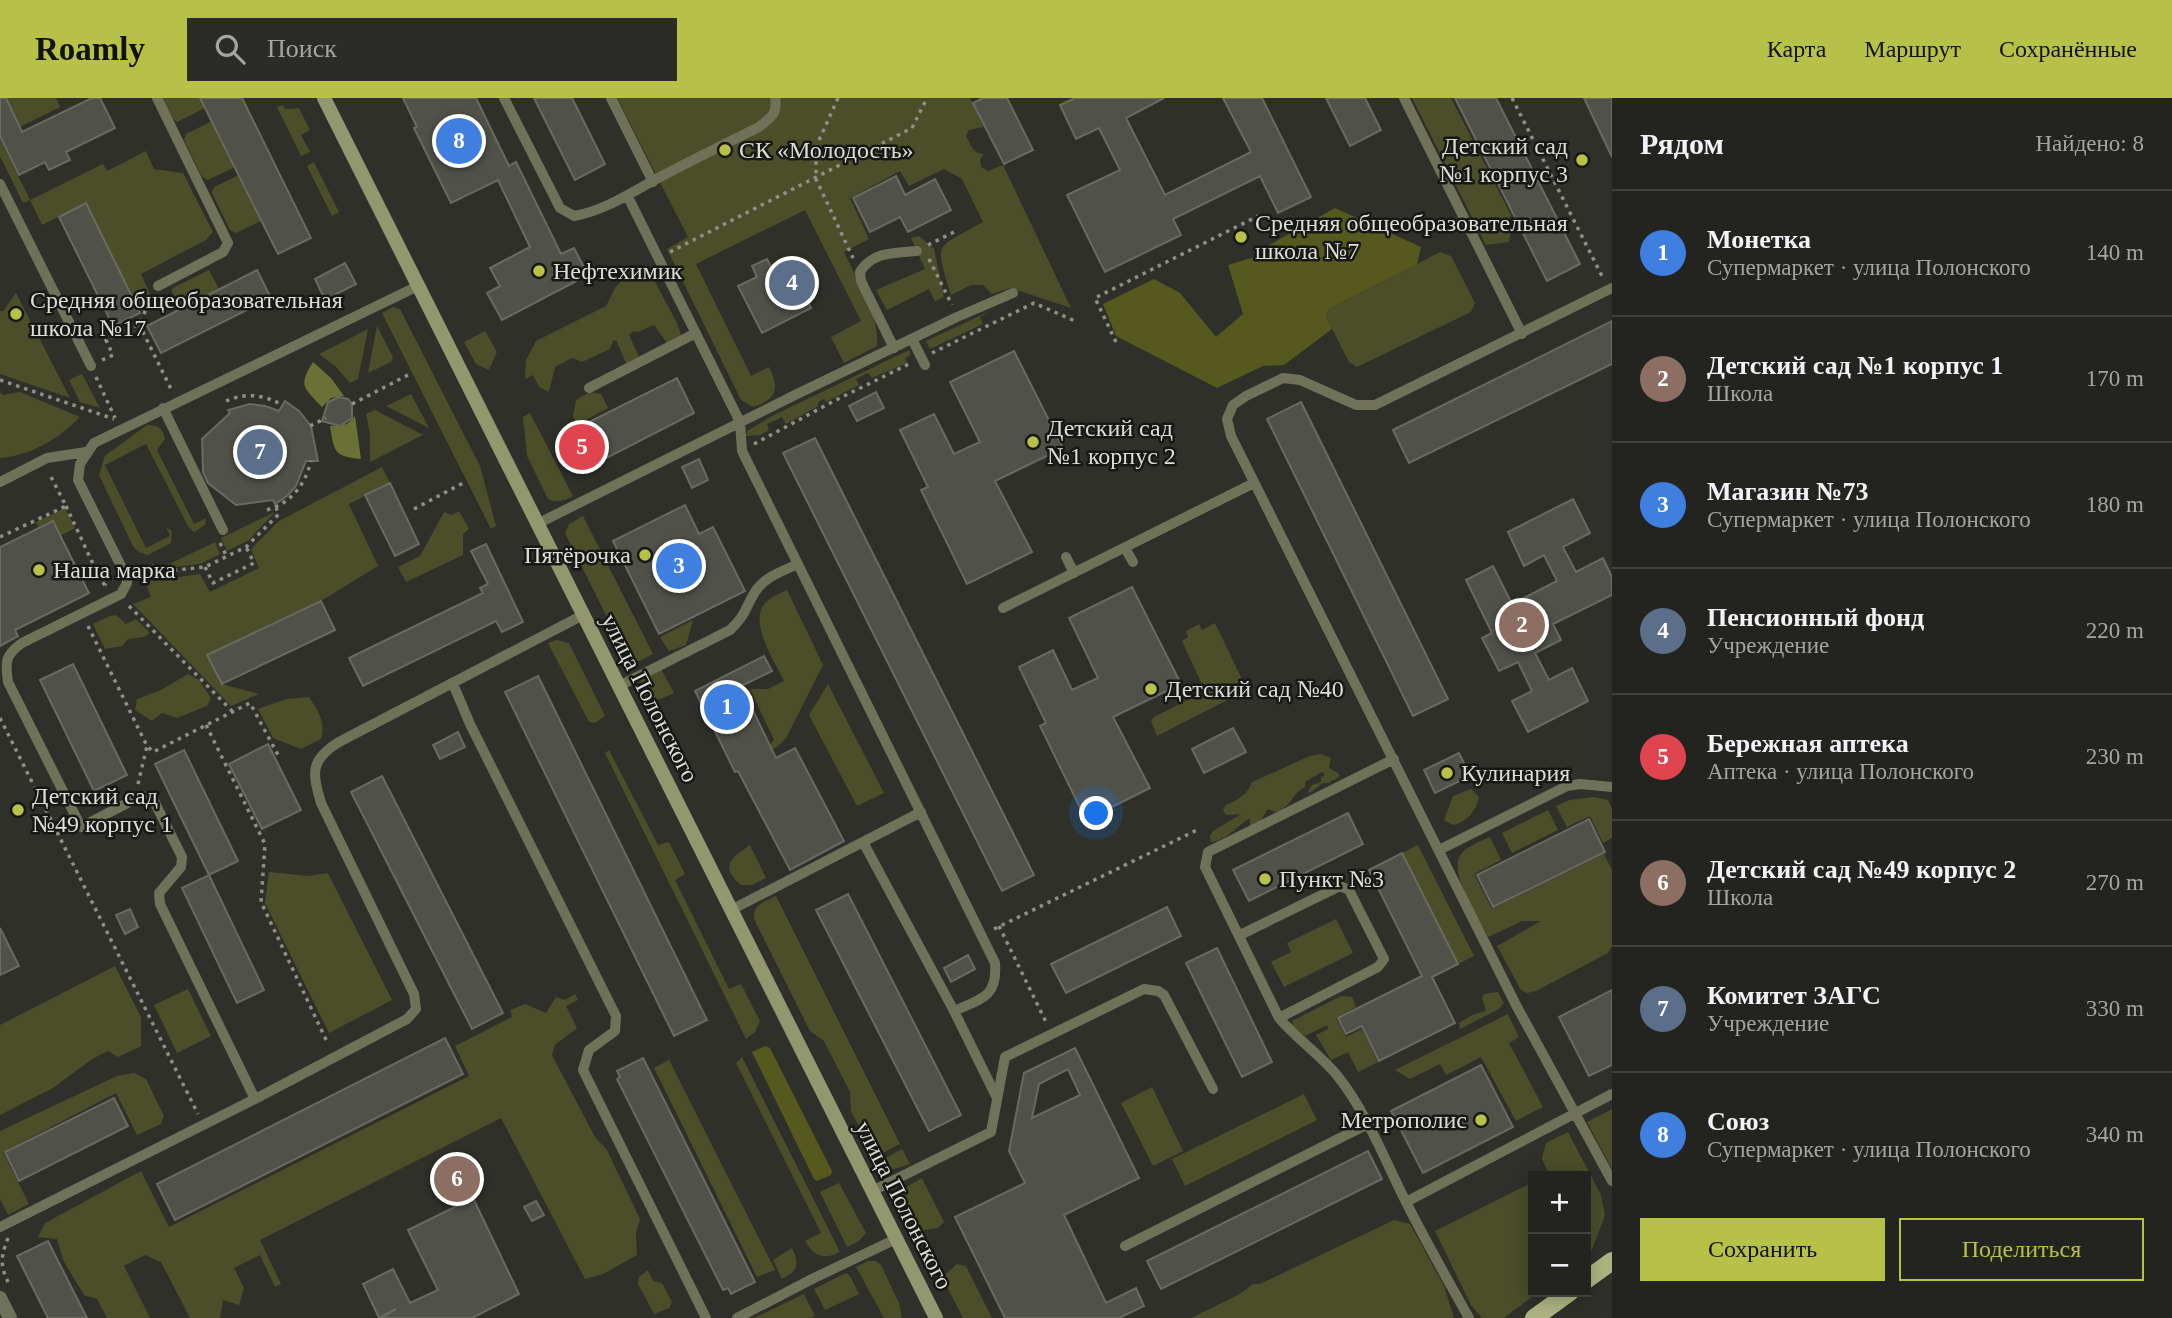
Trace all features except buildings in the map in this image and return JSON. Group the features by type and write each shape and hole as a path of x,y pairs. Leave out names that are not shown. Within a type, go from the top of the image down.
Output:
{"main road":[{"name":"улица Полонского","path":"324,98 936,1318"},
{"path":"1591,1276 1612,1261"},
{"path":"1534,1318 1563,1297"}],"street":[{"path":"0,1298 10,1318"}],"lane":[{"path":"157,98 228,243 223,253 158,286"},
{"path":"504,98 560,208 574,216 628,197 759,127 772,118 777,108 775,98"},
{"path":"611,98 653,182"},
{"path":"1404,98 1522,334"},
{"path":"0,184 91,366"},
{"path":"628,197 740,422 742,451 995,963 993,988 985,997 954,1012"},
{"path":"894,348 861,281 860,272 870,261 889,252 917,251"},
{"path":"255,1098 160,904 159,893 181,867 181,857 154,802 141,796 81,827 8,682 6,665 11,651 22,643 121,594 127,583 78,480 80,464 94,443 418,286"},
{"path":"1610,289 1375,405 1356,405 1300,380 1283,378 1233,405 1227,419 1230,436 1516,1005 1612,1181"},
{"path":"537,524 740,422 957,317 1013,293"},
{"path":"589,388 696,333"},
{"path":"912,339 924,361"},
{"path":"163,408 223,530"},
{"path":"0,482 47,458 86,452"},
{"path":"1003,608 1254,484"},
{"path":"1125,548 1133,562"},
{"path":"1066,557 1074,573"},
{"path":"618,686 730,630 743,618 756,590 768,579 798,564"},
{"path":"0,1227 407,1019 416,1009 414,994 321,803 315,767 323,752 331,747 583,615"},
{"path":"453,684 476,736 616,1016 615,1031 589,1050 583,1070 706,1318"},
{"path":"1394,759 1208,852 1205,867 1279,1018 1296,1038 1319,1056 1337,1076 1368,1124 1406,1202 1469,1318"},
{"path":"1439,850 1567,786 1612,787"},
{"path":"731,910 921,812"},
{"path":"863,842 998,1098"},
{"path":"1240,935 1340,886 1349,890 1384,959 1378,967 1279,1018"},
{"path":"872,1191 991,1132 1005,1057 1144,989 1158,990 1164,995 1213,1089"},
{"path":"1406,1202 1612,1094"},
{"path":"1125,1246 1368,1124"},
{"path":"737,1318 896,1239"}],"path":[{"path":"838,98 816,147 817,179 860,272"},
{"path":"658,257 817,179 912,128 926,98"},
{"path":"1512,98 1610,289"},
{"path":"1116,342 1095,298 1258,216"},
{"path":"957,317 924,247 958,230"},
{"path":"113,355 106,340 139,324 158,286"},
{"path":"742,451 834,401 924,361 1034,303 1076,321"},
{"path":"139,324 170,387"},
{"path":"0,380 116,420 91,366"},
{"path":"352,404 408,375"},
{"path":"226,401 250,395 265,397 282,405"},
{"path":"310,426 326,418"},
{"path":"267,510 276,508 292,497 307,475 311,461"},
{"path":"57,466 48,470 101,582 105,585"},
{"path":"414,509 463,483"},
{"path":"0,537 66,506"},
{"path":"152,565 157,572 205,567 246,548 279,514 276,508"},
{"path":"205,567 214,583 254,563 246,548"},
{"path":"127,604 233,712"},
{"path":"88,625 147,746 153,752 250,703 278,755"},
{"path":"0,718 203,1125"},
{"path":"206,725 265,844 261,902 335,1057"},
{"path":"138,785 147,746"},
{"path":"1052,1034 999,926 1197,830"}],"shaded area":[{"path":"6,98 56,98 60,107 0,137 0,126 15,118"},
{"path":"162,98 200,98 205,108 177,122 172,118"},
{"path":"617,98 970,98 984,127 969,130 966,136 975,151 984,154 980,160 981,167 988,171 1003,165 1071,308 1011,288 992,294 983,285 971,285 951,295 942,263 943,247 983,222 962,179 944,169 909,186 900,171 850,198 869,239 844,252 871,310 877,346 844,363 831,337 861,321 805,210 696,264 751,376 769,367 775,381 772,397 753,407 741,400 667,249 688,237"},
{"path":"1412,98 1451,98 1511,215 1508,221 1512,225 1509,242 1486,245"},
{"path":"283,105 285,109 299,108 310,130 301,135 310,152 301,156 277,107"},
{"path":"212,121 235,167 208,180 202,177 184,140 186,134"},
{"path":"0,139 30,200 23,203 0,156"},
{"path":"146,151 154,169 183,173 213,232 206,240 141,274 151,296 140,313 86,203 42,225 30,200 103,164 107,171"},
{"path":"314,162 339,212 332,216 307,166"},
{"path":"239,175 261,221 236,233 230,230 212,193 214,187"},
{"path":"1335,208 1421,247 1417,264 1329,309 1326,317 1332,329 1284,365 1263,366 1217,388 1116,336 1103,304 1154,279 1180,293 1216,337 1243,314 1228,265 1258,256 1271,244"},
{"path":"919,236 934,249 944,297 935,301 929,289 887,310 876,290 925,269 911,238"},
{"path":"1440,252 1451,256 1475,303 1471,312 1357,367 1349,362 1326,317 1329,309"},
{"path":"646,265 681,335 667,343 654,325 638,332 633,331 629,335 639,357 626,363 616,340 613,341 610,349 582,362 572,358 555,367 549,392 539,387 533,375 525,379 526,360 536,341 606,306 615,288 628,273"},
{"path":"209,270 219,289 181,309 171,289"},
{"path":"16,293 70,398 0,374 0,311 3,311"},
{"path":"393,307 400,309 480,466 496,526 491,529 382,313"},
{"path":"992,310 980,317 983,324 930,349 926,341"},
{"path":"377,326 393,357 391,362 368,373"},
{"path":"368,329 358,379 350,383 335,366 319,354"},
{"path":"485,331 497,352 489,370 476,364 464,342"},
{"path":"909,350 911,355 905,358 907,363 872,378 868,373 856,379 859,385 826,402 824,399 818,402 818,406 786,424 782,417 767,424 769,430 760,435 746,436 747,431 772,416"},
{"path":"313,362 331,378 344,396 331,398 322,407 311,395 304,382"},
{"path":"82,374 100,408 80,402 69,380"},
{"path":"0,392 3,395 20,392 80,417 43,445 22,454 0,458"},
{"path":"590,392 601,394 608,408 580,423 575,421 573,416 576,400"},
{"path":"411,394 429,428 386,406"},
{"path":"375,410 423,435 370,462 370,435 366,414"},
{"path":"530,413 573,496 567,499 548,499 527,456 523,417"},
{"path":"355,416 361,459 345,457 337,451 330,426 347,424"},
{"path":"147,425 157,427 163,432 165,439 157,450 194,524 206,518 205,525 194,532 188,526 146,444 105,465 146,548 170,536 166,527 172,531 171,543 148,555 133,546 99,475 105,456"},
{"path":"382,467 390,483 349,504 378,566 321,601 208,655 222,684 259,694 231,706 133,604 151,597 146,584 151,581 200,574 210,592 259,568 251,549 279,521"},
{"path":"65,508 75,528 60,536 53,521 39,528 36,522"},
{"path":"459,511 469,529 463,534 463,555 406,582 398,567 420,556 444,512 452,515"},
{"path":"275,512 249,540 227,551 221,538"},
{"path":"583,516 653,654 635,663 628,659 565,533 569,524"},
{"path":"215,542 220,554 200,564 159,569"},
{"path":"787,590 823,665 786,738 777,747 763,753 774,740 750,689 768,689 784,681 764,641 761,609 767,601"},
{"path":"116,615 126,624 136,619 150,633 144,637 128,639 122,646 105,649 93,624"},
{"path":"693,620 686,645 669,651 660,637"},
{"path":"1215,623 1247,690 1157,736 1151,721 1154,717 1205,691 1182,641 1188,637 1186,631 1199,624 1202,630"},
{"path":"557,640 569,643 605,716 595,723 589,722 548,643"},
{"path":"661,669 674,693 654,701 644,700 640,690 641,680"},
{"path":"188,674 199,680 211,698 207,706 177,718 162,713 152,721 135,710 137,699 161,690"},
{"path":"828,684 884,793 857,806 809,715"},
{"path":"309,697 322,722 321,739 301,749 273,738 258,709 286,699"},
{"path":"609,750 658,845 669,842 685,874 675,880 729,989 741,984 760,1021 755,1032 746,1039 605,753"},
{"path":"1321,754 1331,758 1329,768 1340,776 1308,792 1312,785 1321,782 1325,775 1322,772 1305,782 1305,787 1282,809 1276,812 1268,809 1259,823 1250,827 1250,818 1227,836 1211,842 1213,831 1241,814 1226,815 1223,810 1226,805 1245,794 1252,782 1310,756"},
{"path":"1471,789 1479,797 1470,815 1453,825 1444,820 1453,796"},
{"path":"1594,797 1608,800 1612,809 1612,838 1603,843 1590,816 1567,827 1556,806 1569,800"},
{"path":"1548,810 1558,830 1512,853 1502,833"},
{"path":"1490,837 1501,860 1474,874 1492,909 1604,854 1612,870 1612,946 1608,953 1536,991 1527,993 1521,990 1497,946 1541,921 1522,921 1488,937 1466,895 1458,872 1461,854"},
{"path":"750,845 766,878 752,885 741,885 730,873 729,867 733,858"},
{"path":"1418,845 1474,956 1458,964 1402,853"},
{"path":"269,872 308,876 328,873 392,1000 329,1033 265,903"},
{"path":"776,896 900,1144 875,1157 851,1111 850,1092 824,1041 810,1031 754,919 757,907"},
{"path":"1336,919 1353,953 1284,987 1271,962 1291,952 1287,943"},
{"path":"115,966 141,1017 141,1046 118,1057 108,1051 92,1059 53,1088 0,1115 0,1025"},
{"path":"188,989 211,1036 177,1053 154,1005"},
{"path":"1498,992 1504,1003 1499,1009 1460,1029 1459,1023 1486,1011 1482,998 1484,994"},
{"path":"575,994 578,1000 566,1006 577,1028 555,1045 552,1055 595,1137 607,1150 640,1219 636,1233 637,1255 603,1274 585,1279 501,1118 260,1240 281,1284 275,1287 260,1255 234,1268 244,1288 239,1305 223,1300 220,1318 190,1318 161,1262 145,1255 124,1266 150,1318 107,1318 97,1299 84,1295 63,1260 57,1239 38,1237 45,1223 141,1171 169,1227 469,1076 455,1046 512,1017 510,1010 525,1004 546,1013 556,997 565,1000"},
{"path":"1341,996 1352,997 1356,1007 1336,1018 1346,1037 1362,1029 1378,1062 1358,1072 1348,1052 1331,1060 1316,1035 1328,1029 1327,1025 1305,1036 1293,1026 1292,1021"},
{"path":"1508,1014 1519,1037 1509,1043 1543,1107 1516,1121 1481,1057 1446,1075 1440,1064 1410,1079 1395,1070"},
{"path":"765,1046 770,1048 832,1171 831,1175 817,1181 814,1179 752,1052"},
{"path":"742,1057 840,1252 820,1256 812,1251 805,1241 821,1233 736,1063"},
{"path":"669,1060 775,1270 757,1277 654,1068"},
{"path":"134,1073 146,1079 164,1116 161,1124 137,1135 116,1093 3,1152 29,1204 8,1215 0,1199 0,1131 117,1076"},
{"path":"1152,1087 1183,1151 1153,1166 1121,1103"},
{"path":"1304,1094 1317,1120 1185,1186 1172,1159"},
{"path":"1612,1109 1612,1169 1587,1122"},
{"path":"1568,1132 1588,1171 1548,1171 1542,1159 1546,1143"},
{"path":"902,1149 910,1164 891,1170 880,1167 878,1162"},
{"path":"1591,1176 1601,1195 1605,1216 1592,1249"},
{"path":"922,1178 944,1222 938,1228 918,1231 901,1195 903,1189"},
{"path":"839,1183 866,1233 859,1241 847,1247 820,1192"},
{"path":"1528,1184 1528,1297 1531,1297 1504,1318 1482,1318 1471,1305 1435,1231"},
{"path":"1394,1220 1410,1224 1444,1286 1454,1318 1191,1318 1240,1294 1253,1284 1260,1284"},
{"path":"792,1248 797,1263 794,1270 782,1279 773,1260"},
{"path":"868,1261 876,1261 881,1265 899,1303 902,1318 884,1318 856,1267"},
{"path":"957,1264 966,1266 992,1318 963,1318 942,1277"},
{"path":"648,1270 653,1281 662,1283 672,1302 669,1308 654,1314 638,1284 639,1277"},
{"path":"846,1273 859,1294 825,1310 814,1289"},
{"path":"804,1294 815,1316 754,1318"}],"place":[{"name":"Союз","path":"459,141"},
{"name":"СК «Молодость»","path":"725,150"},
{"name":"Детский сад №1 корпус 3","path":"1582,160"},
{"name":"Средняя общеобразовательная школа №7","path":"1241,237"},
{"name":"Нефтехимик","path":"539,271"},
{"name":"Пенсионный фонд","path":"792,283"},
{"name":"Средняя общеобразовательная школа №17","path":"16,314"},
{"name":"Детский сад №1 корпус 2","path":"1033,442"},
{"name":"Бережная аптека","path":"582,447"},
{"name":"Комитет ЗАГС","path":"260,452"},
{"name":"Пятёрочка","path":"645,555"},
{"name":"Магазин №73","path":"679,566"},
{"name":"Наша марка","path":"39,570"},
{"name":"Детский сад №1 корпус 1","path":"1522,625"},
{"name":"Детский сад №40","path":"1151,689"},
{"name":"Монетка","path":"727,707"},
{"name":"Кулинария","path":"1447,773"},
{"name":"Детский сад №49 корпус 1","path":"18,810"},
{"name":"Пункт №3","path":"1265,879"},
{"name":"Метрополис","path":"1481,1120"},
{"name":"Детский сад №49 корпус 2","path":"457,1179"}]}
